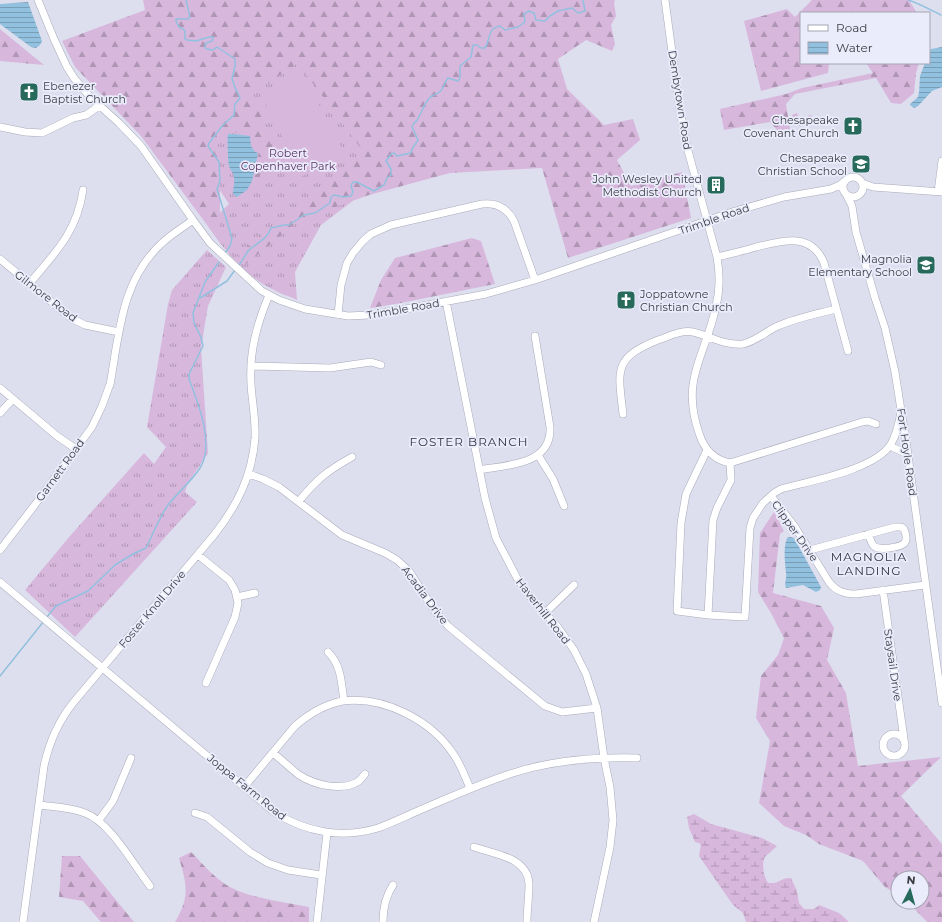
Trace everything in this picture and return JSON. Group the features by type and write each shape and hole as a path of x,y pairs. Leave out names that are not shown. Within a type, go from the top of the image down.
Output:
{"street":[{"name":"Trimble Road","path":"38,0 67,67 82,88 141,146 192,220 216,249 254,284 270,295 305,309 338,315 359,316 382,314 491,292 535,280 766,202 803,193 831,189 845,181"},
{"name":"Dembytown Road","path":"666,0 680,109 687,147 717,257 719,277 718,299 707,337 695,369 691,398 701,441 707,450"},
{"path":"0,127 25,132 42,133 73,118 86,115 99,106"},
{"path":"873,187 854,198 846,195 843,187 845,181 854,177 862,183 873,187 940,192 942,161"},
{"path":"852,206 863,186 862,183"},
{"name":"Trimble Road","path":"831,189 846,195"},
{"path":"29,284 69,234 77,216 83,190"},
{"name":"Fort Hoyle Road","path":"846,195 852,206 856,232 886,334 895,372 908,454 942,703"},
{"path":"338,315 341,285 348,262 363,241 372,234 391,225 482,204 497,204 510,214 514,221 535,280"},
{"name":"Garnett Road","path":"0,550 76,449 95,421 110,384 119,332 128,295 142,267 153,252 164,241 192,220"},
{"path":"717,257 783,241 796,240 813,248 822,258 848,351"},
{"name":"Gilmore Road","path":"0,260 78,322 93,327 119,332"},
{"name":"Foster Knoll Drive","path":"23,922 46,757 55,732 67,710 198,555 231,512 240,497 248,474 254,448 255,430 251,366 256,330 270,295"},
{"name":"Haverhill Road","path":"446,301 491,522 503,554 518,580 531,598 564,636 576,654 586,674 597,708 604,758 613,805 612,834 594,922"},
{"path":"623,414 619,376 623,364 635,350 677,333 693,332 728,344 746,343 780,325 836,309"},
{"path":"480,470 523,462 538,456 548,442 550,433 535,336"},
{"path":"251,366 330,368 371,362 381,365"},
{"path":"0,388 57,436 76,449"},
{"path":"0,413 13,398"},
{"path":"876,424 868,421 862,422 730,463 718,459 707,450 686,494 681,523 677,611 708,615 745,617 750,528 753,518 758,510 771,496 781,489 859,467 872,461 890,446 897,430 901,412"},
{"path":"890,446 908,454"},
{"path":"538,456 553,479 564,506"},
{"path":"299,501 322,475 352,457"},
{"path":"708,615 713,520 717,508 731,480 730,463"},
{"name":"Acadia Drive","path":"248,474 279,488 299,501 342,536 385,553 401,563 409,571 434,610 448,626 545,706 562,712 597,708"},
{"name":"Clipper Drive","path":"771,496 795,527 829,582 836,589 851,594 925,585"},
{"path":"810,550 868,534 895,527 901,527 904,529 906,541 900,546 879,548 875,547 868,534"},
{"path":"198,555 228,580 238,597 237,611 206,683"},
{"name":"Joppa Farm Road","path":"0,582 274,812 304,827 327,833 351,833 380,827 470,788 528,768 570,761 604,758 637,758"},
{"path":"545,613 574,585"},
{"name":"Staysail Drive","path":"883,590 904,740"},
{"path":"238,597 255,594"},
{"path":"328,652 335,658 340,670 344,701"},
{"path":"244,787 295,726 307,716 326,706 344,701 367,702 385,706 404,712 423,724 436,734 454,754 470,788"},
{"path":"273,753 299,774 324,785 335,786 351,784 359,781 366,774"},
{"path":"99,820 113,801 131,758"},
{"path":"39,805 77,810 99,820 108,829 150,886"},
{"path":"195,813 207,817 250,852 268,863 288,870 321,875"},
{"path":"317,922 321,875 327,833"},
{"path":"474,847 515,861 523,868 527,875 529,884 527,922"},
{"path":"383,922 386,896 393,885"}],"green space":[{"path":"143,0 615,0 616,16 611,25 615,44 612,51 586,40 558,59 567,89 604,125 633,119 640,140 617,160 631,186 682,172 691,218 568,258 542,168 450,173 369,195 299,220 245,265 237,255 365,154 298,63 253,93 273,150 250,194 259,152 252,146 251,134 233,132 217,136 220,174 220,228 207,225 141,136 75,67 62,41 145,10"},
{"path":"812,0 909,0 916,12 800,12"},
{"path":"787,9 795,17 800,12 800,64 829,64 828,73 761,91 744,21"},
{"name":"Robert Copenhaver Park","path":"288,27 386,180 354,200 321,225 295,272 297,300 263,284 245,270 228,253 207,225 229,204 201,162"},
{"path":"0,29 44,65 0,61"},
{"path":"867,64 919,64 916,73 914,93 901,104 891,103 876,78 795,94 786,104 790,129 778,131 770,122 724,130 720,109 786,94 802,88 873,73"},
{"path":"302,72 345,154 302,176 260,93"},
{"path":"797,113 799,119 811,115 813,122 800,126 794,122 792,115"},
{"path":"472,238 481,241 495,284 370,308 381,280 395,258"},
{"path":"207,250 226,267 208,306 201,348 208,453 187,485 185,492 197,502 75,637 25,590 70,536 144,453 154,464 166,447 147,427 168,304 172,290"},
{"path":"774,512 784,531 780,534 773,593 821,606 834,628 827,660 846,693 858,766 941,757 901,796 942,844 942,922 927,922 916,910 930,910 930,870 890,870 890,890 885,887 863,861 819,844 806,835 784,826 759,803 770,741 756,718 761,676 778,655 784,638 758,592 760,533"},
{"path":"694,814 711,824 762,838 777,846 765,857 763,863 765,877 768,883 785,878 791,878 797,891 799,903 804,909 814,909 819,905 839,913 849,922 746,922 743,913 733,905 699,856 701,844 695,842 689,828 687,817"},
{"path":"191,852 214,876 230,887 259,897 309,907 309,922 175,922 183,905 186,891 179,858"},
{"path":"62,856 80,856 134,922 101,922 83,901 59,897"}],"water":[{"path":"28,2 42,41 36,48 31,47 0,24 0,4"},
{"path":"942,47 942,87 932,91 918,106 914,108 910,104 918,97 920,76 925,64 930,64 931,49"},
{"path":"228,134 250,136 251,146 255,152 258,153 252,181 247,190 237,197 233,194 234,176 229,164"},
{"path":"787,538 794,538 821,587 820,590 816,592 803,585 786,588 785,551"}],"waterway":[{"name":"FOSTER BRANCH","path":"186,0 190,17 188,19 176,19 179,27 185,31 185,39 196,41 213,37 212,41 206,43 206,49 213,50 217,47 235,59 232,79 240,98 235,104 234,115 223,125 208,146 219,162 220,181 217,189 232,238 230,246 225,253"},
{"path":"239,265 248,251 267,236 271,228 289,225 304,215 315,213 330,203 331,197 334,195 343,197 351,196 353,192 351,186 353,182 357,182 374,191 384,185 387,178 391,175 391,169 386,161 391,154 394,153 397,156 411,153 418,140 412,127 429,98 440,92 448,78 458,81 460,78 460,66 471,57 473,45 485,48 493,29 500,26 505,30 518,27 525,22 524,14 529,11 534,13 536,20 545,21 558,11 572,8 578,13 585,11 583,0"},
{"path":"908,0 941,15"},
{"name":"FOSTER BRANCH","path":"46,618 56,606 88,591 115,565 146,548 168,505 193,478 200,468 204,459 206,448 204,424 197,399 189,379 189,374 203,346 201,337 194,323 193,313 205,282 219,262"},
{"path":"200,298 227,281 235,270"},
{"name":"FOSTER BRANCH","path":"0,676 44,621"}],"place":[{"name":"Ebenezer Baptist Church","path":"29,92"},
{"name":"Chesapeake Covenant Church","path":"853,126"},
{"name":"Chesapeake Christian School","path":"861,164"},
{"name":"John Wesley United Methodist Church","path":"716,185"},
{"name":"Magnolia Elementary School","path":"926,265"},
{"name":"Joppatowne Christian Church","path":"626,300"}],"district":[{"name":"FOSTER BRANCH","path":"469,442"},
{"name":"MAGNOLIA LANDING","path":"869,564"}]}
